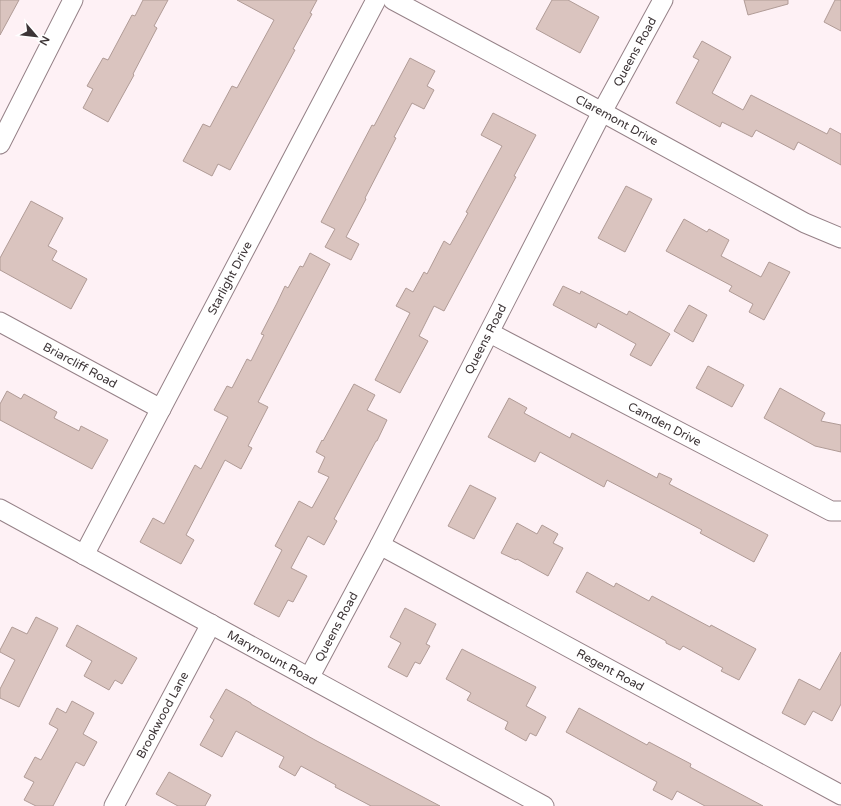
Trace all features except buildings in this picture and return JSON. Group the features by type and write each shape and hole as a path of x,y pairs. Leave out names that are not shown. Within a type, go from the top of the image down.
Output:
{"street":[{"path":"0,144 74,0"},
{"name":"Starlight Drive","path":"84,555 376,0"},
{"name":"Claremont Drive","path":"393,0 805,223 841,238"},
{"name":"Queens Road","path":"308,678 380,545 602,112 663,0"},
{"name":"Briarcliff Road","path":"0,322 161,409"},
{"name":"Camden Drive","path":"490,333 830,511 841,511"},
{"name":"Marymount Road","path":"0,509 544,806"},
{"name":"Regent Road","path":"380,545 841,795"},
{"name":"Brookwood Lane","path":"114,806 210,624"}]}
